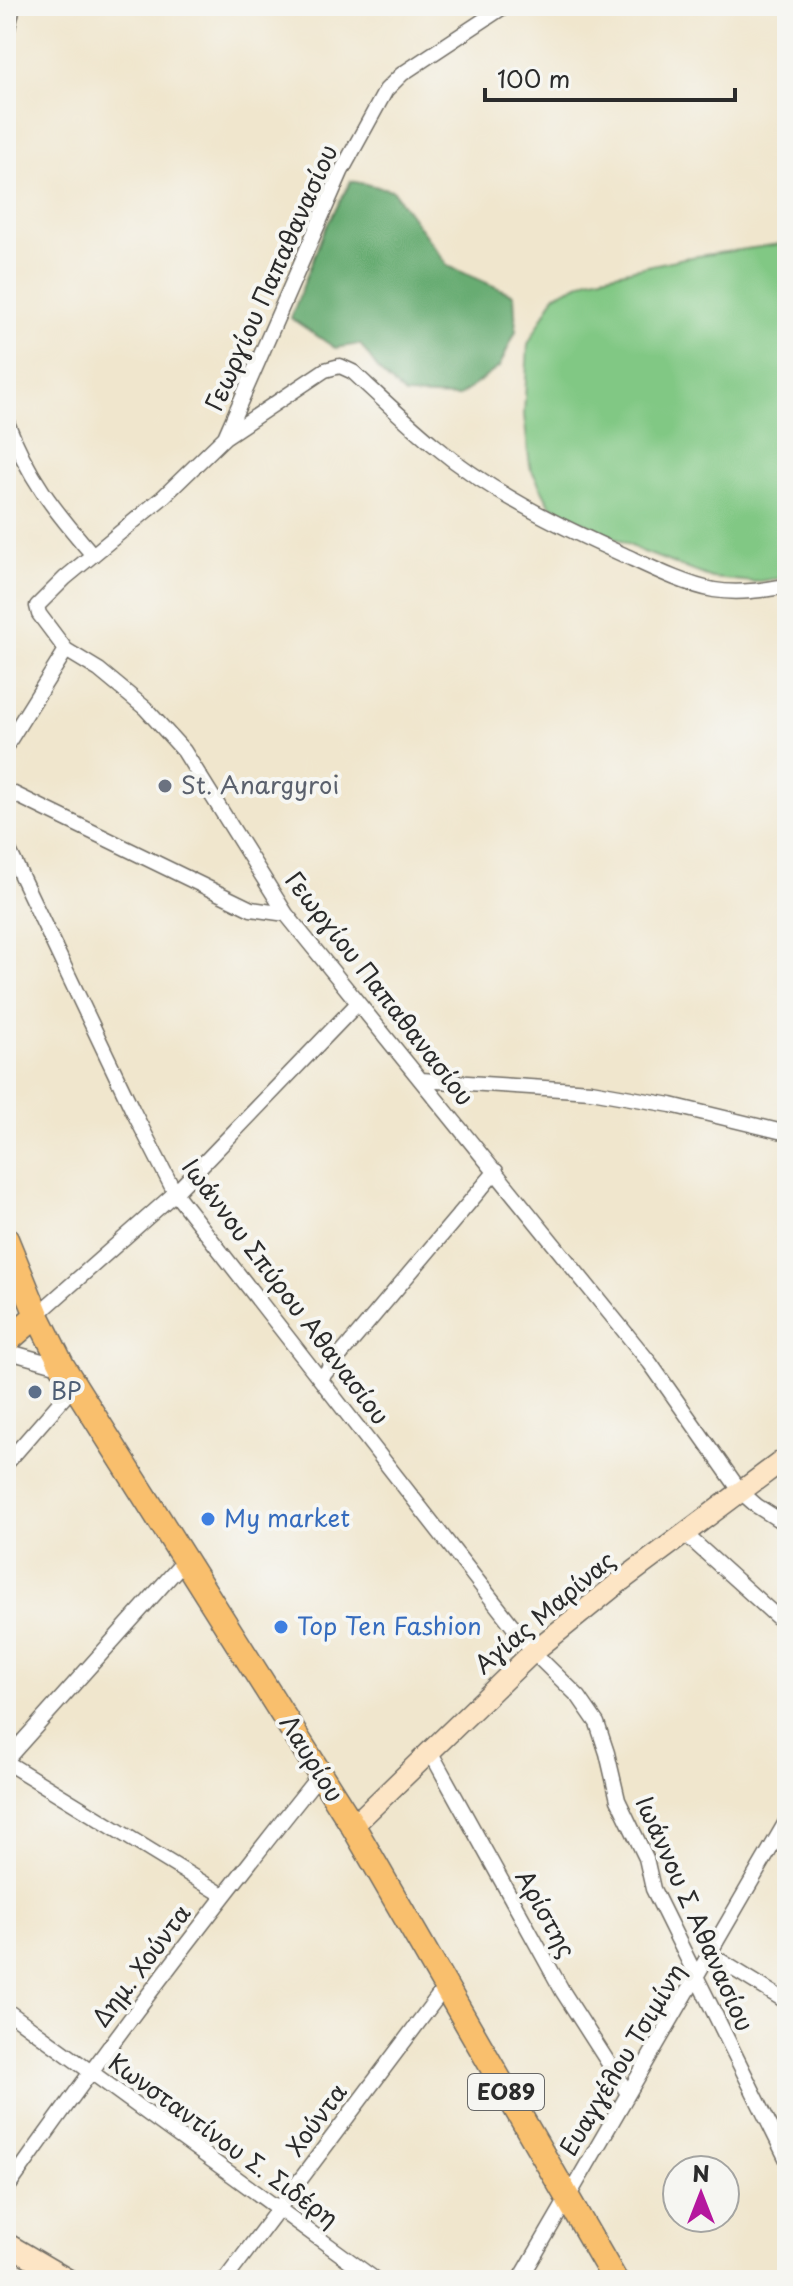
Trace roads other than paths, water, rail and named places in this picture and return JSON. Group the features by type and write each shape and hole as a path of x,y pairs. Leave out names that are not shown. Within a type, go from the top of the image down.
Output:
{"main road":[{"name":"Λαυρίου","path":"6,1239 37,1315 69,1377 353,1826 615,2280"},
{"path":"6,1342 37,1315"}],"street":[{"path":"6,37 13,6"},
{"name":"Γεωργίου Παπαθανασίου","path":"505,6 402,74 386,90 341,172 225,437 162,498 37,606 39,614 66,650 99,670 162,724 184,751 286,914 650,1363 741,1492 787,1525"},
{"path":"225,437 325,370 340,366 353,372 436,447 479,478 548,520 648,566 713,590 748,592 787,586"},
{"path":"6,420 30,475 93,555"},
{"path":"6,746 66,650"},
{"path":"6,790 251,909 286,914"},
{"name":"Ιωάννου Σπύρου Αθανασίου","path":"6,844 175,1193 533,1652"},
{"path":"37,1315 175,1193 357,1004"},
{"path":"421,1080 591,1091 671,1105 787,1133"},
{"path":"321,1378 496,1171"},
{"path":"6,1351 69,1377 6,1464"},
{"name":"Αγίας Μαρίνας","path":"353,1826 533,1652 684,1533 787,1457"},
{"path":"684,1533 787,1626"},
{"path":"186,1559 6,1761 223,1895"},
{"name":"Ιωάννου Σ Αθανασίου","path":"533,1652 568,1684 597,1723 618,1800 646,1858 653,1889 787,2160"},
{"name":"Αρίστης","path":"431,1753 563,1992 627,2092"},
{"name":"Δημ. Χούντα","path":"6,2190 90,2071 223,1895 320,1774"},
{"name":"Ευαγγέλου Τσιμίνη","path":"520,2280 787,1820"},
{"path":"711,1955 787,2002"},
{"name":"Χούντα","path":"225,2280 445,1987"},
{"name":"Κωνσταντίνου Σ. Σιδέρη","path":"6,2010 376,2280"},
{"path":"6,2243 69,2280"}],"place":[{"name":"St. Anargyroi","path":"165,786"},
{"name":"BP","path":"35,1392"},
{"name":"My market","path":"208,1519"},
{"name":"Top Ten Fashion","path":"281,1627"}]}
